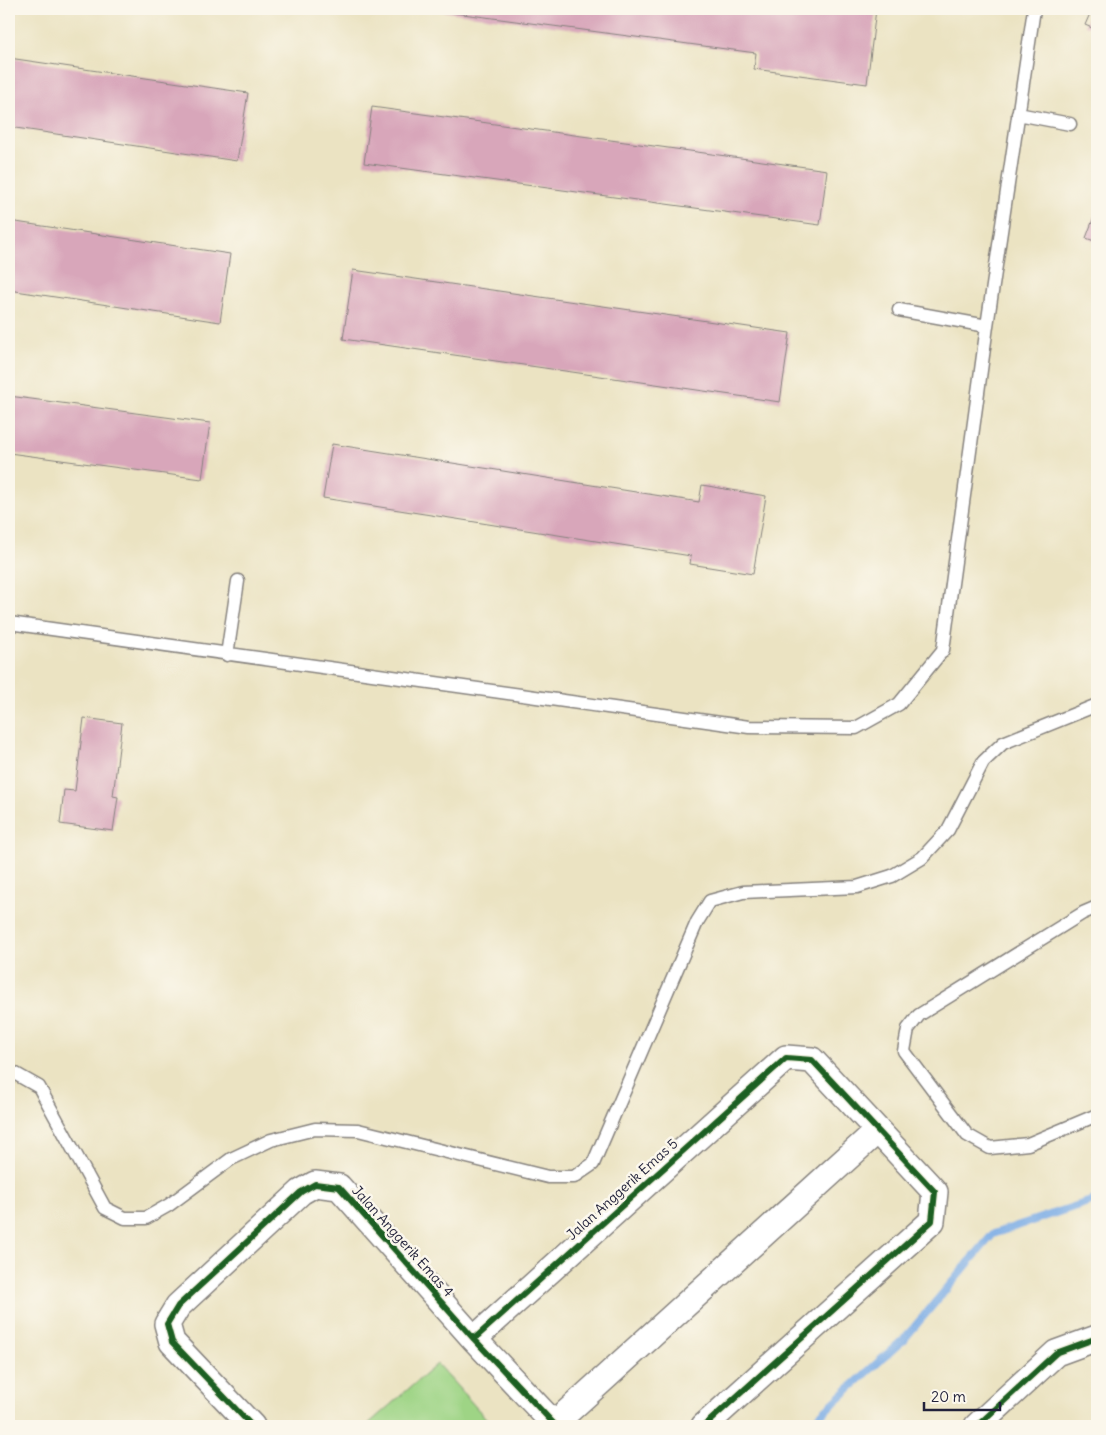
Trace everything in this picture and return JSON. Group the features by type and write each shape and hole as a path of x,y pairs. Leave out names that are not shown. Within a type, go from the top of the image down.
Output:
{"street":[{"name":"Jalan Anggerik Emas 5","path":"474,1339 786,1058 812,1060 877,1131"},
{"path":"555,1425 877,1131 935,1192 932,1221 704,1426"},
{"name":"Jalan Anggerik Emas 4","path":"252,1426 172,1342 167,1324 178,1306 301,1192 315,1184 339,1187 474,1339 555,1425"},
{"path":"977,1426 1056,1353 1097,1338"}],"lane":[{"path":"9,624 749,727 856,728 899,704 943,650 987,326 1034,9"},
{"path":"1018,114 1070,124"},
{"path":"899,310 987,326"},
{"path":"227,655 238,581"},
{"path":"9,1070 39,1087 105,1208 125,1218 146,1218 169,1205 231,1159 271,1140 315,1129 358,1130 548,1177 574,1177 593,1164 697,922 710,902 743,892 857,887 892,876 922,858 948,830 983,762 1003,743 1097,705"},
{"path":"1097,907 1083,913 919,1015 908,1029 904,1052 967,1135 990,1148 1028,1144 1097,1115"}],"green space":[{"path":"437,1364 493,1426 366,1426"}],"building":[{"path":"425,9 876,9 867,84 754,69 756,53"},
{"path":"1092,9 1097,9 1097,30 1085,25"},
{"path":"9,58 248,93 237,161 9,127"},
{"path":"372,107 827,170 820,225 364,163"},
{"path":"1097,209 1097,242 1086,238"},
{"path":"9,221 230,254 220,322 9,290"},
{"path":"353,270 790,333 780,402 343,339"},
{"path":"9,396 210,423 202,479 9,453"},
{"path":"332,444 699,502 702,485 766,496 753,574 690,564 691,556 323,498"},
{"path":"84,718 122,723 113,796 118,797 113,831 60,824 64,790 75,791"}],"waterway":[{"path":"808,1426 905,1338 993,1234 1097,1199"}],"cycle path":[{"path":"474,1339 786,1058 812,1060 935,1192 932,1221 704,1426"},
{"path":"252,1426 172,1342 167,1324 178,1306 301,1192 315,1184 339,1187 474,1339 556,1426"},
{"path":"977,1426 1056,1353 1097,1338"}]}
